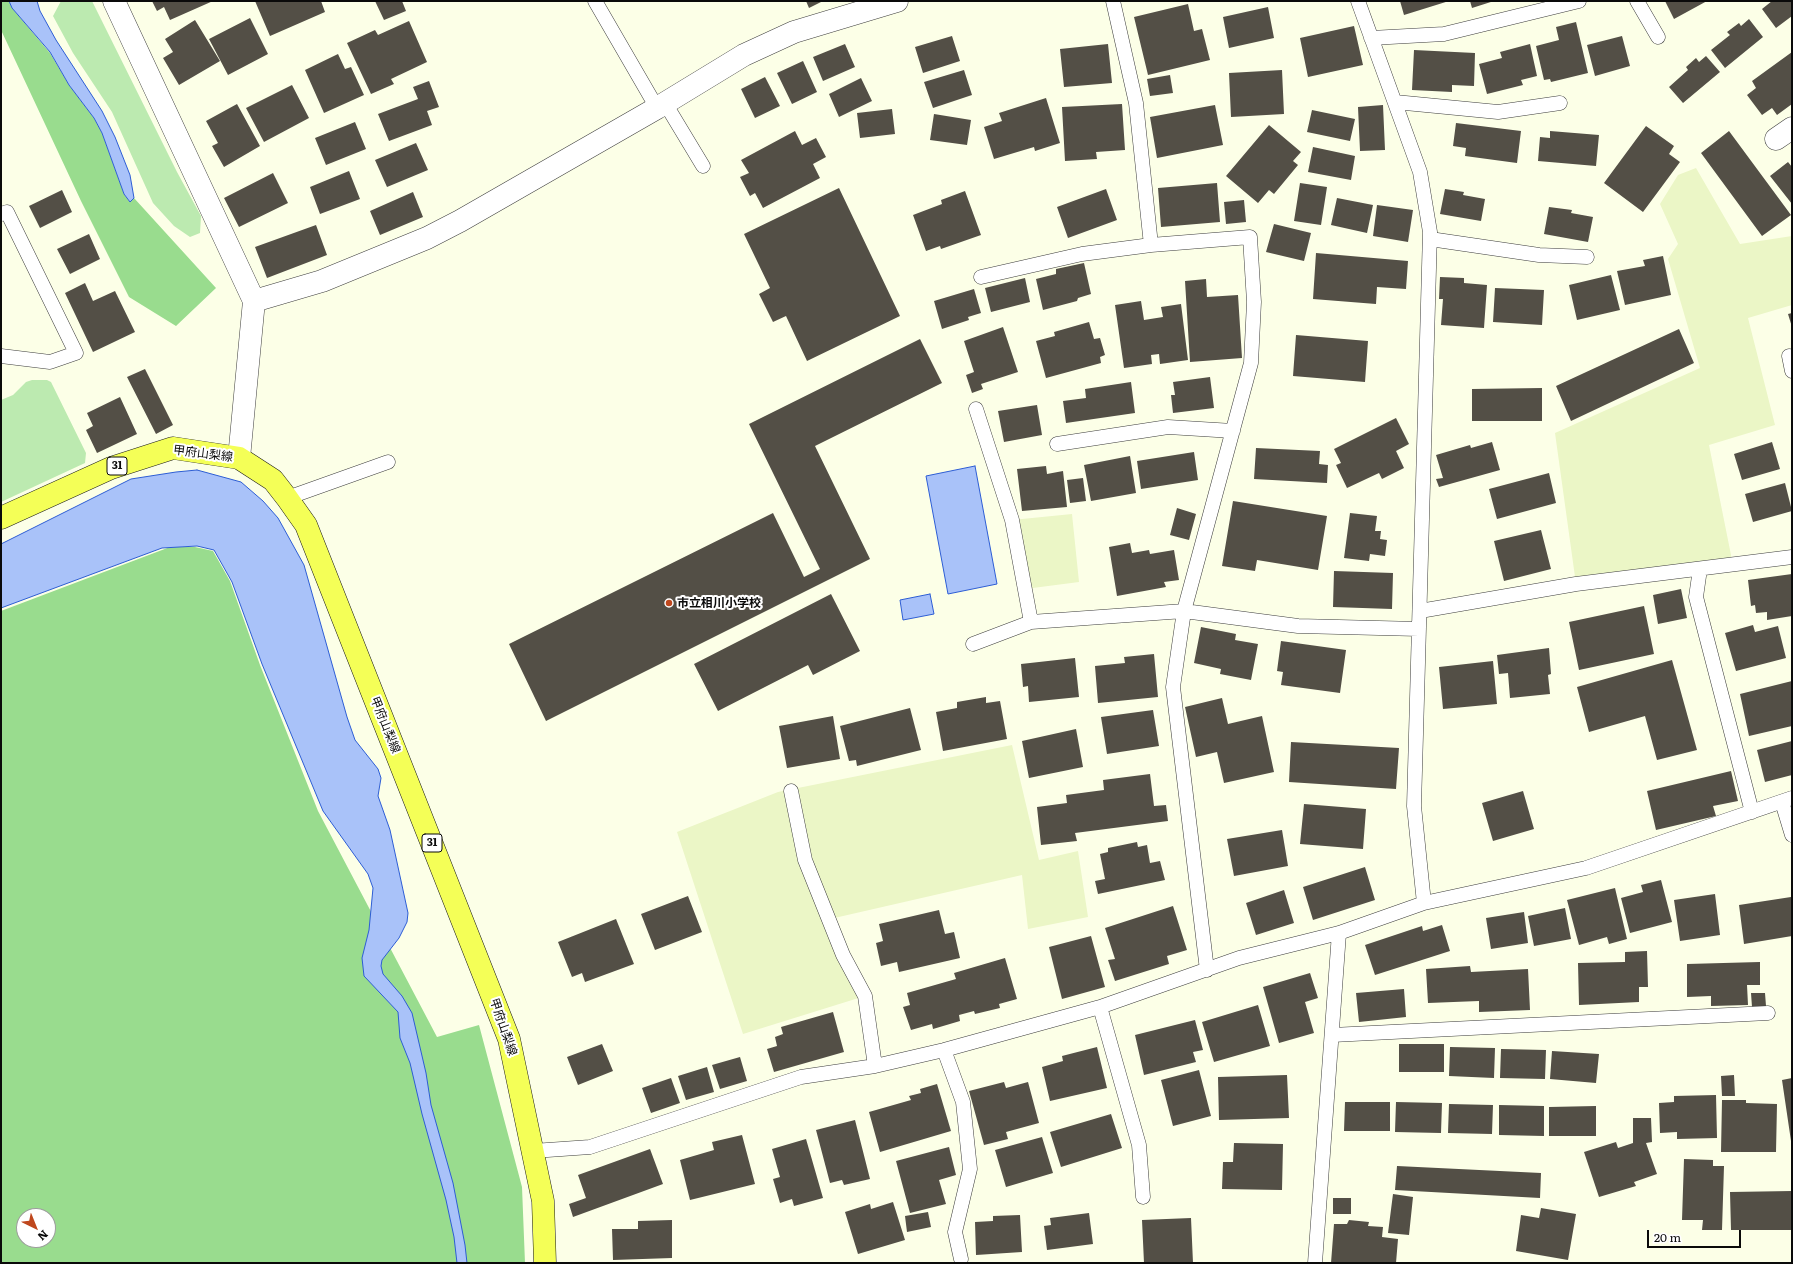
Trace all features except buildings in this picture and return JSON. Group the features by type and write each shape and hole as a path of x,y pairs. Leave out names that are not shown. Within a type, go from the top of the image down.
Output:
{"main road":[{"name":"甲府山梨線","path":"1,518 111,468 173,448 239,458 273,480 287,498 306,525 509,1039 543,1201 545,1263"}],"street":[{"path":"114,1 254,301 239,458"},
{"path":"254,301 322,280 427,238 460,221 661,106 744,55 794,32 897,1"}],"lane":[{"path":"595,1 661,106 703,166"},
{"path":"1113,1 1136,104 1151,245"},
{"path":"1358,1 1420,172 1430,239 1414,806 1424,903"},
{"path":"1371,38 1444,34 1579,1"},
{"path":"1637,1 1658,38"},
{"path":"1395,102 1498,112 1560,103"},
{"path":"1,214 7,212 76,353 50,362 1,356"},
{"path":"981,277 1082,254 1151,245 1250,237 1254,302 1251,363 1184,612 1173,687 1207,970"},
{"path":"1430,239 1539,255 1587,257"},
{"path":"1789,356 1792,370"},
{"path":"976,409 1012,520 1031,622"},
{"path":"1057,444 1168,427 1233,431"},
{"path":"287,498 388,462"},
{"path":"1420,611 1576,584 1792,557"},
{"path":"1700,569 1696,597 1752,812"},
{"path":"973,644 1031,622 1184,612 1298,626 1419,629"},
{"path":"791,791 805,860 843,955 865,996 876,1066"},
{"path":"533,1151 590,1147 801,1077 876,1066 944,1050 1100,1007 1239,958 1339,933 1424,903 1586,868 1787,800 1792,835"},
{"path":"1315,1263 1339,933"},
{"path":"1100,1007 1139,1145 1143,1197"},
{"path":"1332,1035 1768,1013"},
{"path":"944,1050 963,1102 970,1169 955,1232 961,1259"}],"green space":[{"path":"1,1 9,1 12,8 50,53 69,85 94,118 102,133 124,194 130,202 134,198 216,288 176,326 129,297 81,201 1,30"},
{"path":"61,1 92,1 177,172 201,216 200,233 190,237 174,226 153,203 112,112 73,53 53,16"},
{"path":"1696,168 1740,244 1792,236 1792,305 1748,318 1775,425 1709,445 1733,565 1576,584 1555,433 1700,368 1668,259 1678,244 1660,204 1678,175"},
{"path":"32,380 47,380 51,382 86,453 85,463 1,502 1,400 13,395 26,382"},
{"path":"1072,514 1079,582 1025,589 1012,520"},
{"path":"170,547 195,547 213,551 230,581 260,665 318,811 437,1037 479,1025 522,1187 525,1263 1,1263 1,611"},
{"path":"1012,745 1039,860 1078,851 1088,917 1028,929 1022,875 830,919 865,996 743,1034 677,832 778,792"}],"water":[{"path":"9,1 37,1 40,11 56,40 102,111 115,137 130,175 134,198 130,202 124,194 102,133 94,118 69,85 50,52 12,8"},
{"path":"975,466 997,584 948,594 926,476"},
{"path":"197,470 241,482 263,501 278,518 304,565 347,717 355,740 378,769 381,778 378,796 390,830 408,913 407,922 399,938 382,960 381,966 383,974 402,996 412,1013 426,1073 431,1105 453,1183 467,1263 457,1263 454,1237 446,1200 422,1114 410,1063 400,1038 398,1012 364,976 362,958 369,930 373,888 368,874 323,811 262,664 232,582 214,550 197,546 162,548 1,608 1,544 131,479"},
{"path":"930,594 934,614 903,620 900,600"}],"place":[{"name":"市立相川小学校","path":"669,603"}]}
